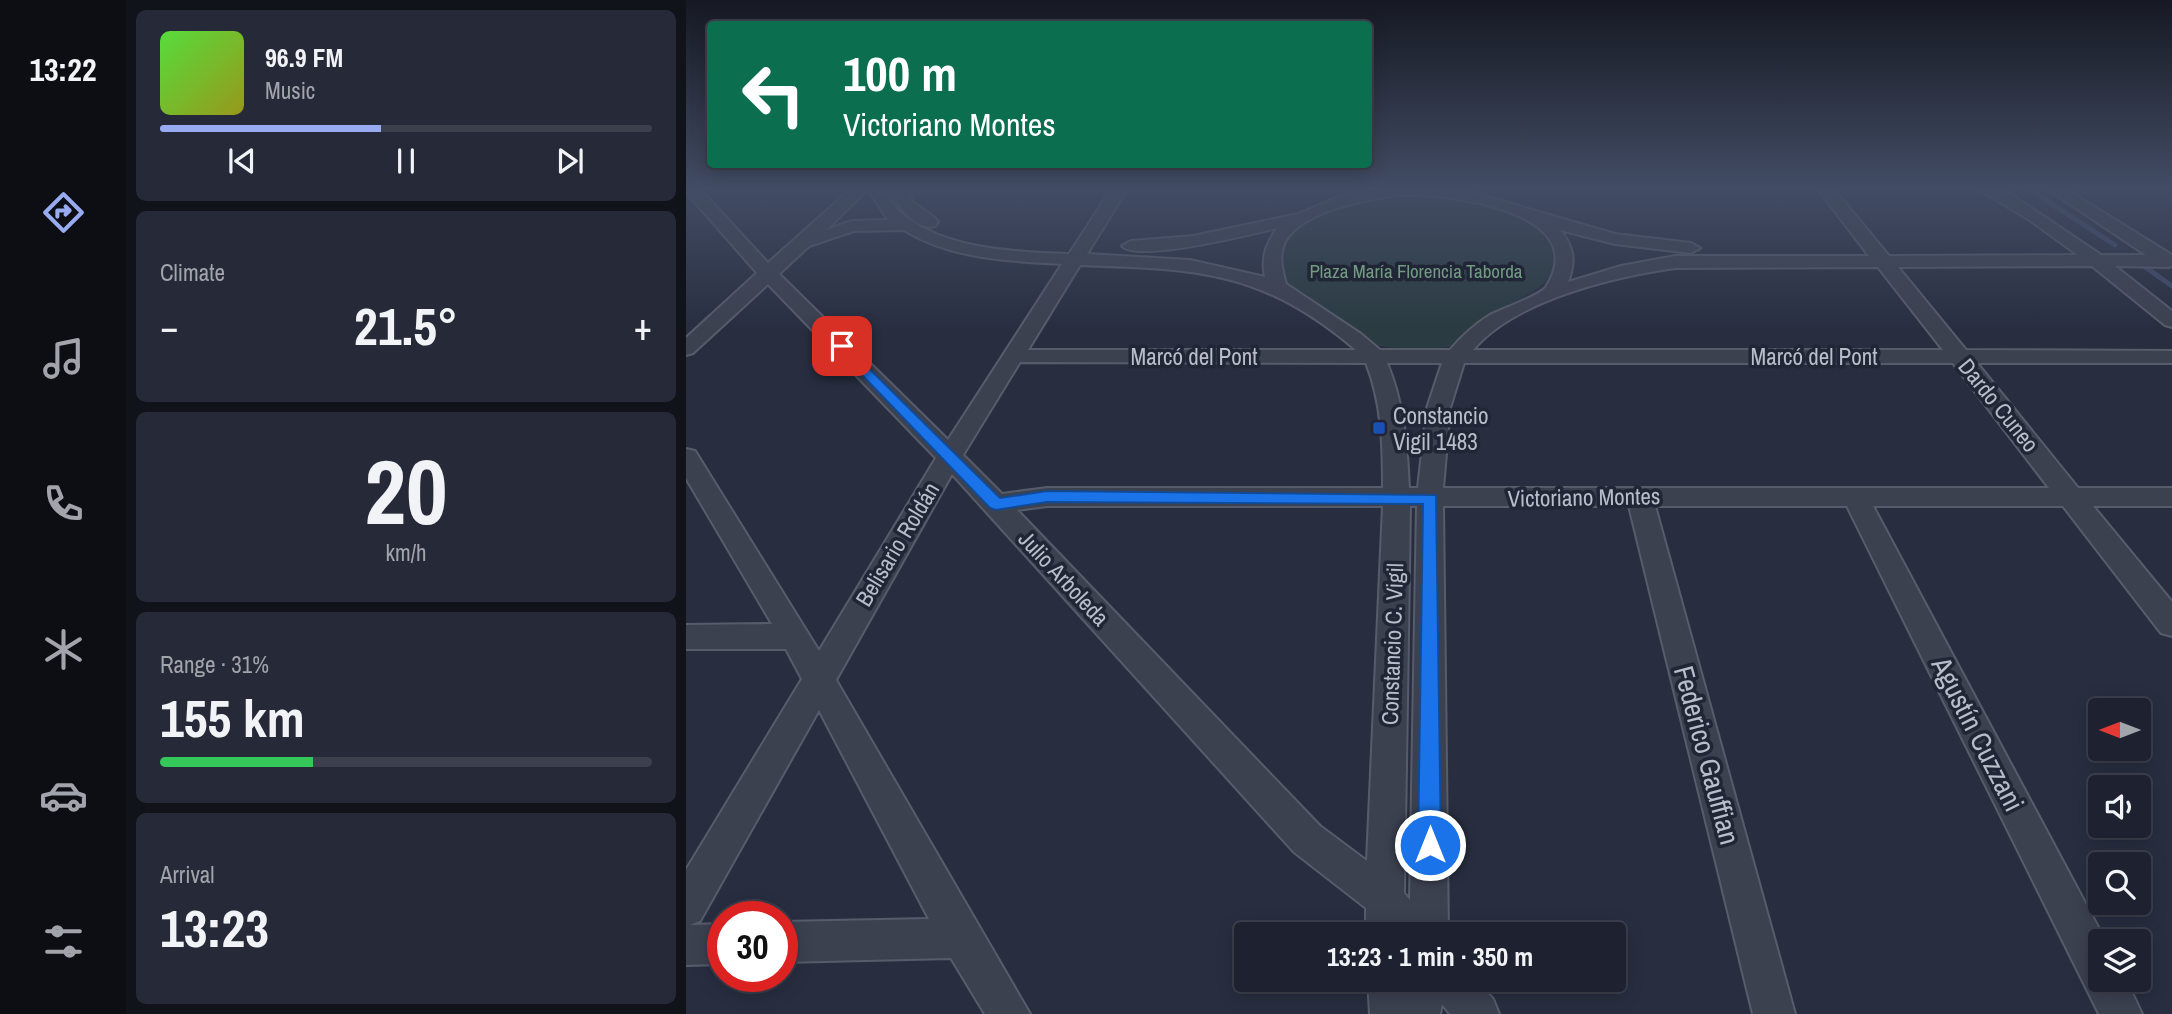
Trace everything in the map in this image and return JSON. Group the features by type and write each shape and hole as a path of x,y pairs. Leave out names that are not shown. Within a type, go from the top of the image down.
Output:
{"street":[{"name":"Julio Arboleda","path":"733,235 996,504 1307,839 1385,899 1401,922"},
{"path":"686,349 810,235"},
{"path":"745,249 803,242 823,235"},
{"path":"925,235 940,243 977,252 1079,253 1193,241 1220,235"},
{"path":"963,235 1000,244 1189,265 1277,287 1352,337 1373,356"},
{"name":"Belisario Roldán","path":"686,907 848,626 950,456 1090,235"},
{"path":"1277,287 1269,267 1271,253 1281,235"},
{"path":"1553,293 1563,279 1566,265 1558,235"},
{"path":"1598,235 1651,245 1877,254 2167,257"},
{"name":"Dardo Cuneo","path":"1862,235 2073,496 2172,624"},
{"path":"2059,235 2172,321"},
{"path":"2131,235 2167,257"},
{"path":"1457,355 1498,321 1553,293 1615,272 1675,262 1877,254"},
{"name":"Constancio C. Vigil","path":"1428,922 1430,498 1438,412 1457,355"},
{"name":"Marcó del Pont","path":"1014,356 2172,357"},
{"name":"Constancio C. Vigil","path":"1373,356 1384,387 1391,423 1397,497 1386,922"},
{"path":"686,457 795,636 961,938 1009,1014"},
{"name":"Federico Gauffian","path":"1639,496 1774,1014"},
{"name":"Agustín Cuzzani","path":"1855,496 2088,950"},
{"name":"Victoriano Montes","path":"996,504 1047,497 2172,497"},
{"path":"686,637 795,636"},
{"path":"798,942 961,938"},
{"path":"686,945 707,944"},
{"path":"1390,992 1391,1014"},
{"path":"1419,1014 1422,992"},
{"path":"1459,992 1479,1014"},
{"path":"2110,992 2121,1014"}],"green space":[{"name":"Plaza María Florencia Taborda","path":"1292,235 1547,235 1555,248 1554,267 1537,288 1496,312 1461,341 1449,347 1380,346 1292,291 1281,275 1278,262"}],"waterway":[{"path":"2100,235 2115,245"},
{"path":"2141,264 2172,286"}],"place":[{"name":"Constancio Vigil 1483","path":"1379,428"}],"route":[{"path":"842,346 996,504 1047,497 1430,498 1430,845"}]}
